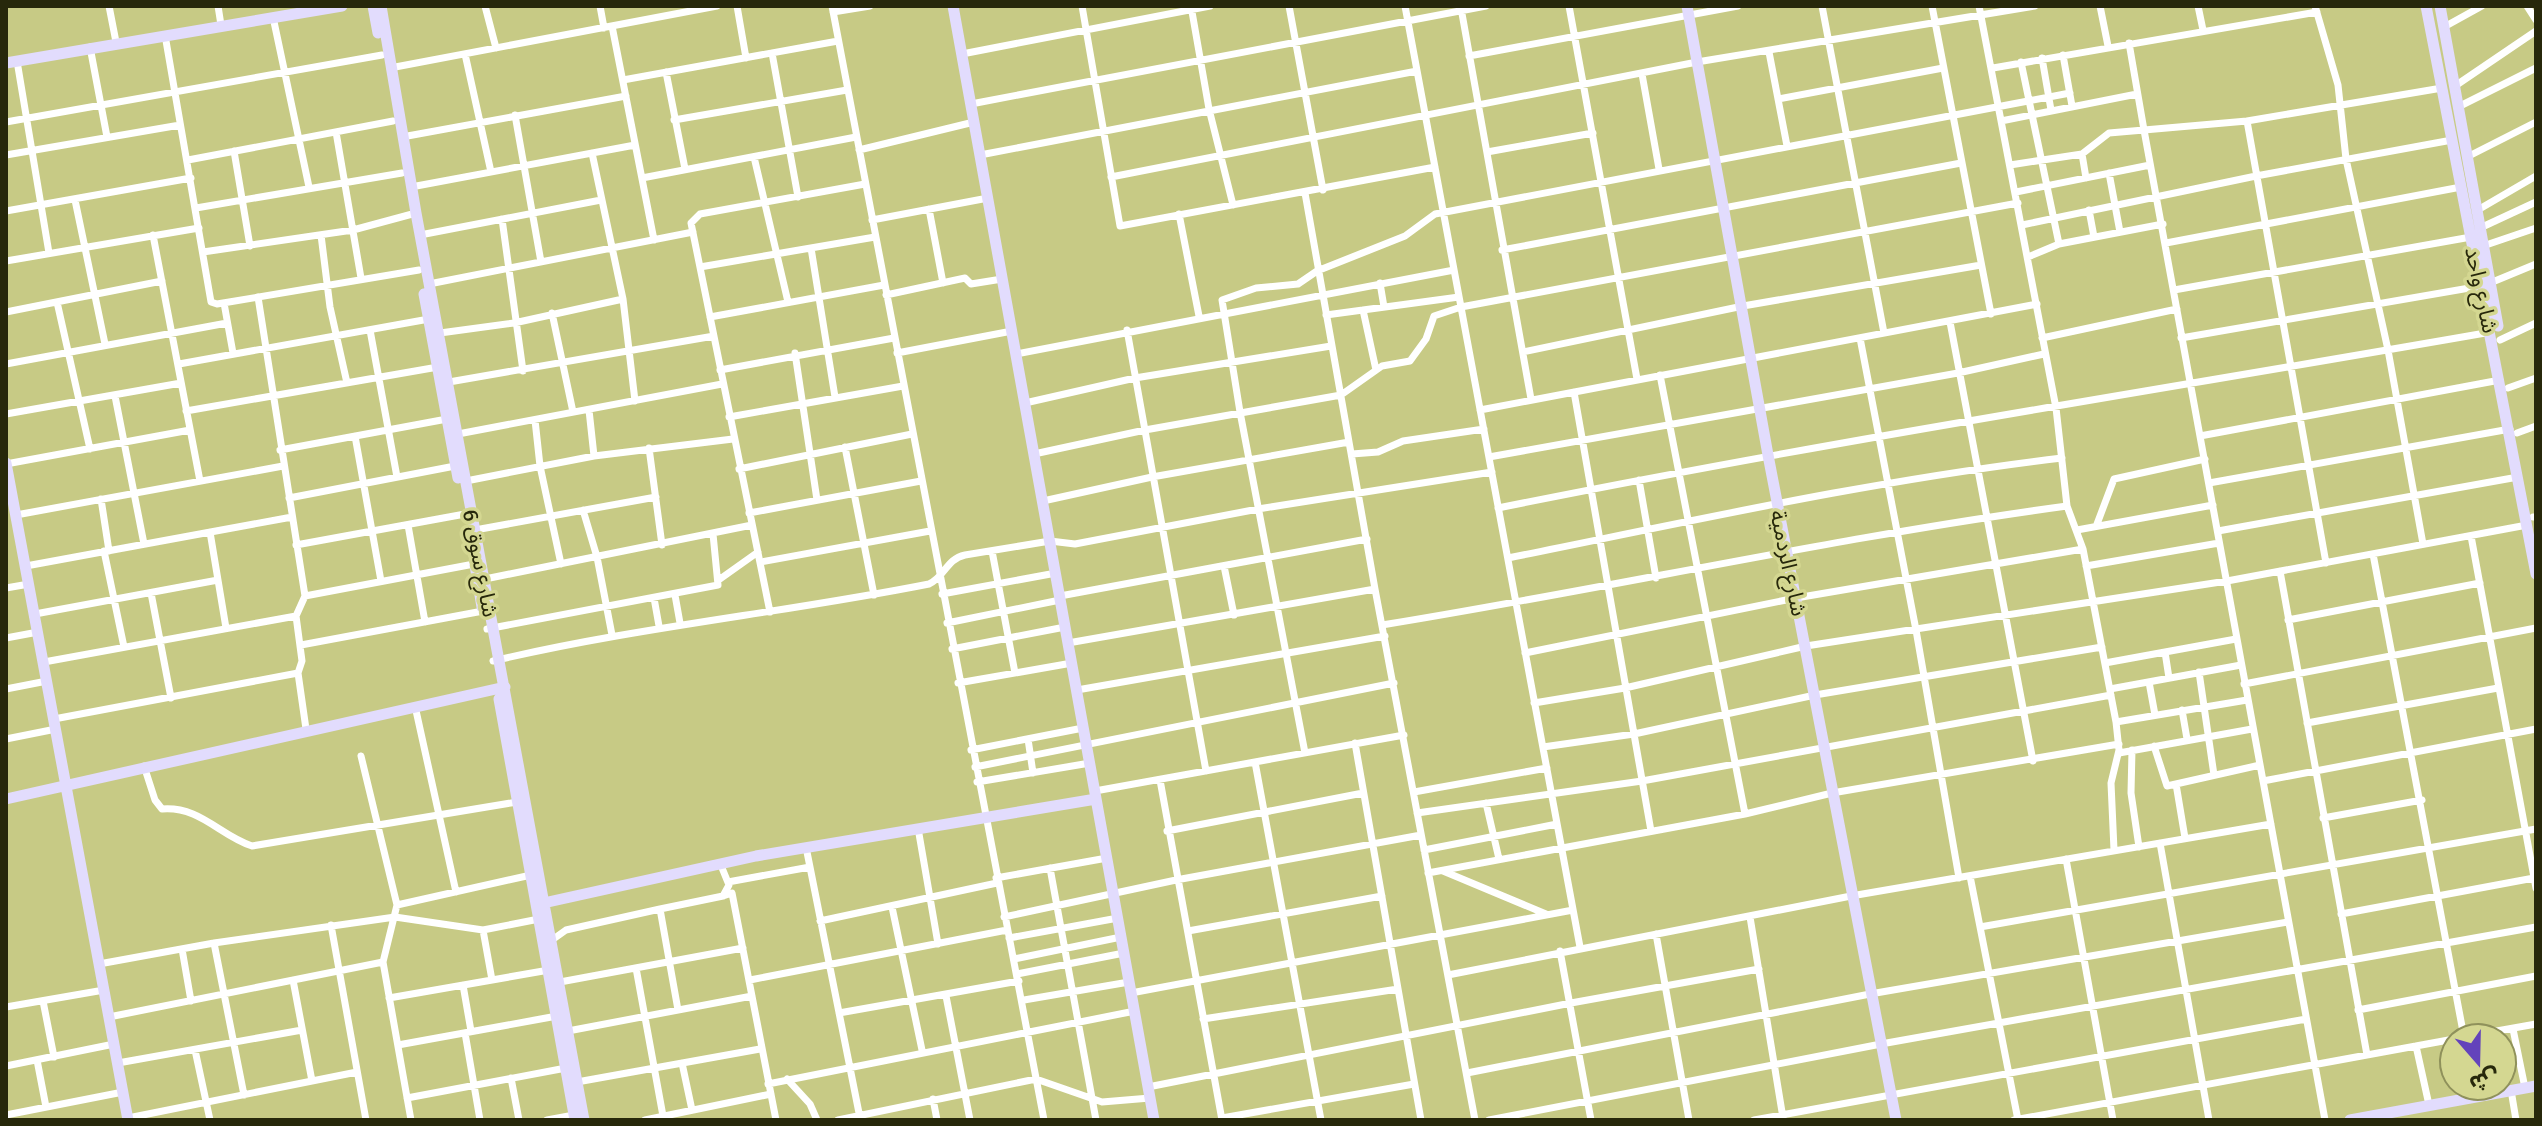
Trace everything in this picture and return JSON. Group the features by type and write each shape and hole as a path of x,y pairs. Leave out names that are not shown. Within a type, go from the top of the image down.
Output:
{"street":[{"path":"109,6 116,42"},
{"path":"218,6 221,25"},
{"path":"49,253 27,118 12,62 342,6"},
{"name":"شارع سوق 6","path":"373,6 402,173 420,235 440,333 541,904 539,919 578,1118"},
{"name":"شارع سوق 6","path":"381,6 411,187 419,270 483,611 490,628"},
{"path":"485,6 496,48"},
{"path":"600,6 623,80 654,240"},
{"path":"390,68 717,6"},
{"path":"737,6 746,58"},
{"path":"870,6 832,9 977,782 1024,1000 1044,1120"},
{"path":"1082,6 1120,226 1435,167"},
{"path":"962,54 1191,7 1210,6"},
{"path":"1289,6 1323,190"},
{"path":"1405,6 1580,947"},
{"path":"971,104 1295,40 1408,23 1461,8 1486,6"},
{"path":"1569,6 1637,379"},
{"path":"1469,56 1575,37 1688,10 1738,6"},
{"path":"1822,6 1884,333"},
{"path":"1932,6 1991,314"},
{"path":"1979,6 2056,408 2067,506 2083,549 2116,722 2119,748 2111,783 2114,850"},
{"path":"1111,177 1697,62 2035,6"},
{"path":"2100,6 2108,46"},
{"path":"2198,6 2203,30"},
{"name":"شارع واحد","path":"2426,6 2448,87 2458,107 2476,211 2475,232 2483,246 2485,285"},
{"name":"شارع واحد","path":"2440,6 2452,140 2461,187 2475,232 2522,483 2536,535"},
{"path":"2444,27 2482,6"},
{"path":"2527,6 2536,20"},
{"path":"956,7 974,122 1154,1120"},
{"path":"1191,7 1209,109 1224,156 1233,205"},
{"path":"1461,8 1531,399"},
{"path":"1993,68 2316,9 2338,85 2346,159 2359,206 2366,255 2388,350 2423,544"},
{"name":"شارع الردمية","path":"1688,10 1762,407 1768,455 1896,1120"},
{"path":"273,17 309,187"},
{"path":"2010,165 2082,154 2109,133 2247,121 2448,87 2536,31"},
{"path":"165,35 211,302 224,303 419,270"},
{"path":"623,80 838,41"},
{"path":"2129,43 2325,1120"},
{"path":"90,47 107,137"},
{"path":"1769,52 1787,146"},
{"path":"772,53 798,197"},
{"path":"465,54 491,172"},
{"path":"6,122 382,55"},
{"path":"2063,55 2072,106"},
{"path":"2042,58 2051,110"},
{"path":"2021,62 2059,244"},
{"path":"1778,99 1943,68"},
{"path":"2458,107 2536,68"},
{"path":"980,155 1417,71"},
{"path":"666,72 685,169"},
{"path":"1642,74 1659,169"},
{"path":"674,120 847,90"},
{"path":"1305,753 1222,313 1224,299 1256,288 1298,284 1319,270 1405,236 1433,214 2070,93"},
{"path":"2001,121 2137,94"},
{"path":"402,137 626,96"},
{"path":"515,115 541,262"},
{"path":"188,160 393,121"},
{"path":"2247,121 2326,563"},
{"path":"859,150 974,122"},
{"path":"2467,157 2536,122"},
{"path":"6,155 180,125"},
{"path":"336,132 361,278"},
{"path":"1487,152 1593,133"},
{"path":"642,178 856,137"},
{"path":"2022,225 2256,176 2452,140"},
{"path":"411,187 635,145"},
{"path":"234,151 250,246"},
{"path":"592,153 623,299 635,401"},
{"path":"2082,154 2086,178"},
{"path":"754,157 762,204 779,255 788,302"},
{"path":"1502,250 1961,163"},
{"path":"2016,192 2150,165"},
{"path":"196,208 402,173"},
{"path":"2109,173 2120,232"},
{"path":"2476,211 2536,176"},
{"path":"6,211 191,178"},
{"path":"770,612 722,384 692,219 700,214 865,184"},
{"path":"2166,243 2461,187"},
{"path":"1305,193 1375,589 1475,1120"},
{"path":"872,220 988,198"},
{"path":"75,200 105,344"},
{"path":"420,235 601,200"},
{"path":"2174,290 2475,232 2536,202"},
{"path":"1034,454 1145,430 1341,395 1376,370 1410,361 1426,339 1434,316 1461,307 1619,280 2018,203"},
{"path":"929,209 943,283"},
{"path":"2089,210 2094,237"},
{"path":"203,252 353,230 412,214"},
{"path":"1179,214 1199,316"},
{"path":"502,219 509,257 506,269 523,371"},
{"path":"2028,257 2059,244 2163,224"},
{"path":"6,261 199,228"},
{"path":"2483,246 2536,228"},
{"path":"429,284 693,232"},
{"path":"153,235 174,332 200,481"},
{"path":"321,235 327,284 347,383"},
{"path":"700,267 875,237"},
{"path":"811,248 835,397"},
{"path":"2181,338 2485,285 2536,264"},
{"path":"1523,352 1743,306 1981,265"},
{"path":"1016,354 1199,316 1454,270"},
{"path":"886,295 965,278 970,284 1002,279"},
{"path":"6,312 162,281"},
{"path":"1380,283 1384,307"},
{"path":"710,317 884,285"},
{"path":"258,297 305,596 296,616 302,666 298,673 306,729"},
{"path":"1326,315 1459,297"},
{"path":"440,333 514,323 623,299"},
{"path":"57,302 90,449"},
{"path":"224,303 233,353"},
{"path":"1480,410 2037,304"},
{"path":"2042,338 2177,309"},
{"path":"1363,310 1376,370"},
{"path":"552,313 573,412"},
{"path":"179,364 429,319"},
{"path":"1950,322 2033,761"},
{"path":"6,364 227,323"},
{"path":"1498,508 1768,455 2291,369 2388,350 2496,336 2536,323"},
{"path":"370,330 397,477"},
{"path":"1127,330 1206,771"},
{"path":"897,353 1012,331"},
{"path":"449,382 714,336"},
{"path":"720,370 795,353 894,338"},
{"path":"1860,338 1925,678 1959,878"},
{"path":"1025,403 1135,378 1331,346"},
{"path":"795,353 817,500"},
{"path":"1489,457 1958,373 2044,354"},
{"path":"186,411 438,367"},
{"path":"1660,375 1745,814"},
{"path":"2200,436 2396,398 2536,378"},
{"path":"6,414 181,383"},
{"path":"458,434 722,384"},
{"path":"729,417 903,386"},
{"path":"1574,392 1614,637 1651,831"},
{"path":"115,396 144,544"},
{"path":"589,410 594,456"},
{"path":"280,450 447,419"},
{"path":"535,420 540,466 561,564"},
{"path":"2209,483 2536,426"},
{"path":"1352,454 1378,452 1403,441 1484,429"},
{"path":"190,430 6,463 128,1119 357,1072"},
{"path":"739,469 912,434"},
{"path":"355,436 381,581"},
{"path":"466,481 594,456 733,439"},
{"path":"1043,501 1152,477 1349,442"},
{"path":"845,447 874,595"},
{"path":"649,448 662,545"},
{"path":"1508,558 1687,524 1777,503 1977,468 2062,458"},
{"path":"2097,524 2114,479 2205,459"},
{"path":"16,515 283,466"},
{"path":"289,498 455,466"},
{"path":"496,661 659,626 770,612 929,584 939,578 957,557 1050,541 1071,545 1258,509 1492,472"},
{"path":"1639,480 1656,578"},
{"path":"749,513 921,481"},
{"path":"2218,531 2414,496 2522,483"},
{"path":"475,530 656,497"},
{"path":"101,499 106,551 124,647"},
{"path":"2077,530 2213,505"},
{"path":"1382,625 1696,571 1786,549 2067,506"},
{"path":"583,510 597,557 612,635"},
{"path":"296,545 465,514"},
{"path":"26,566 292,517"},
{"path":"1534,703 1625,688 1806,646 2227,581 2471,536 2532,520"},
{"name":"شارع واحد","path":"2532,520 2536,574"},
{"path":"408,525 425,622"},
{"path":"485,579 752,525"},
{"path":"761,562 930,531"},
{"path":"6,535 20,532"},
{"path":"210,532 226,628"},
{"path":"713,534 720,579"},
{"path":"2471,536 2536,888"},
{"path":"947,623 1367,539"},
{"path":"2086,566 2219,543"},
{"path":"1525,653 1796,598 1907,582 2083,549"},
{"path":"992,551 1015,673"},
{"path":"490,628 716,586 720,579 758,552"},
{"path":"2373,554 2422,800 2455,990 2457,1022"},
{"path":"305,596 474,564"},
{"path":"1224,566 1234,615"},
{"path":"2280,571 2367,1055"},
{"path":"942,594 1056,573"},
{"path":"35,614 218,580"},
{"path":"2288,620 2480,583"},
{"path":"6,588 29,584"},
{"path":"1068,643 1180,626 1375,589"},
{"path":"151,593 171,698"},
{"path":"675,595 680,623"},
{"path":"654,598 659,626"},
{"path":"301,645 483,611"},
{"path":"44,662 296,616"},
{"path":"952,649 1065,627"},
{"path":"2244,684 2536,628"},
{"path":"6,638 38,632"},
{"path":"1077,690 1385,636"},
{"path":"2105,663 2236,639"},
{"path":"1543,747 1634,734 1815,695 2102,647"},
{"path":"2165,652 2169,678"},
{"path":"958,683 1072,663"},
{"path":"1417,813 1642,781 1823,745 2022,711 2241,665"},
{"path":"2199,672 2214,775"},
{"path":"6,739 55,724 298,673"},
{"path":"6,689 47,681"},
{"path":"2149,682 2155,715"},
{"path":"975,767 1394,683"},
{"path":"6,799 306,729 501,688"},
{"name":"شارع سوق 6","path":"501,688 531,875 552,940 560,982 577,1082 578,1118"},
{"path":"2307,723 2498,688"},
{"path":"2116,722 2247,700"},
{"path":"415,706 456,892"},
{"path":"2182,710 2187,739"},
{"path":"971,750 1083,728"},
{"path":"1428,873 1745,814 1832,793 2119,748 2132,750 2252,729"},
{"path":"2263,781 2536,729"},
{"path":"541,904 720,863 985,818 1160,780 1404,735"},
{"path":"1028,739 1033,773"},
{"path":"1355,743 1421,1120"},
{"path":"2154,746 2164,785 2260,765"},
{"path":"2132,750 2131,793 2139,847"},
{"path":"361,756 397,905 383,962 411,1120"},
{"path":"1255,762 1321,1120"},
{"path":"977,782 1090,763"},
{"path":"144,766 155,800 162,809 180,808 210,819 240,842 252,846 517,802"},
{"path":"1414,792 1547,768"},
{"path":"1160,780 1222,1119 1414,1084"},
{"path":"2176,784 2185,838"},
{"path":"1167,831 1363,793"},
{"path":"2323,818 2422,800"},
{"path":"1486,803 1499,859"},
{"path":"1424,850 1557,824"},
{"path":"1448,975 1851,896 2271,824"},
{"path":"918,828 938,944"},
{"path":"1980,927 2536,829"},
{"path":"1004,917 1113,892 1421,835"},
{"path":"2160,843 2209,1120"},
{"path":"806,847 860,1118"},
{"path":"820,921 892,907 1050,868 1107,858"},
{"path":"2066,859 2113,1120"},
{"path":"720,863 728,882 723,896"},
{"path":"728,882 810,867"},
{"path":"1050,868 1096,1120"},
{"path":"1441,870 1548,915"},
{"path":"397,905 531,875"},
{"path":"1970,876 2017,1120 2438,1042"},
{"path":"2341,914 2534,878"},
{"path":"552,940 566,930 732,893 776,1120"},
{"path":"1188,931 1283,911 1382,896"},
{"path":"892,907 922,1050"},
{"path":"660,909 678,1010"},
{"path":"1024,1000 1073,991 1197,978 1573,910"},
{"path":"99,964 214,943 395,917 483,930 539,919"},
{"path":"1750,917 1783,1118"},
{"path":"750,980 938,944 1118,918"},
{"path":"1467,1073 1674,1035 1870,994 2288,922"},
{"path":"331,925 366,1120"},
{"path":"1489,1120 1881,1044 2350,963 2536,927"},
{"path":"483,930 492,980"},
{"path":"1656,934 1689,1120"},
{"path":"1014,959 1121,937"},
{"path":"214,943 244,1095"},
{"path":"560,982 743,948"},
{"path":"182,949 191,1001"},
{"path":"1560,951 1591,1120"},
{"path":"839,1013 946,996 1124,953"},
{"path":"109,1017 383,962"},
{"path":"636,968 663,1116"},
{"path":"838,1120 860,1118 933,1099 1036,1079 1107,1103 1213,1075 1571,1003 1759,969"},
{"path":"389,998 549,970"},
{"path":"2358,1010 2536,976"},
{"path":"293,980 312,1081"},
{"path":"463,985 473,1085 480,1120"},
{"path":"1203,1019 1398,989"},
{"path":"6,1007 104,990"},
{"path":"568,1031 752,996"},
{"path":"946,996 970,1120"},
{"path":"43,1001 54,1057"},
{"path":"768,1084 922,1050 1135,1011"},
{"path":"398,1045 557,1016"},
{"path":"1754,1120 1783,1118 1890,1093 2306,1019"},
{"path":"118,1063 302,1030"},
{"path":"6,1066 114,1044"},
{"path":"2416,1046 2429,1105"},
{"path":"2518,1046 2530,1087"},
{"path":"577,1082 760,1049"},
{"path":"195,1050 210,1120"},
{"path":"37,1060 46,1107"},
{"path":"682,1063 694,1110 700,1120"},
{"path":"407,1098 566,1068"},
{"path":"511,1078 519,1120"},
{"path":"787,1079 810,1104 817,1120"},
{"path":"6,1115 123,1092"},
{"path":"645,1120 771,1094"},
{"path":"933,1099 937,1120"},
{"path":"2350,1120 2403,1115 2445,1102"},
{"path":"34,1109 36,1120"},
{"path":"547,1120 578,1118"}]}
